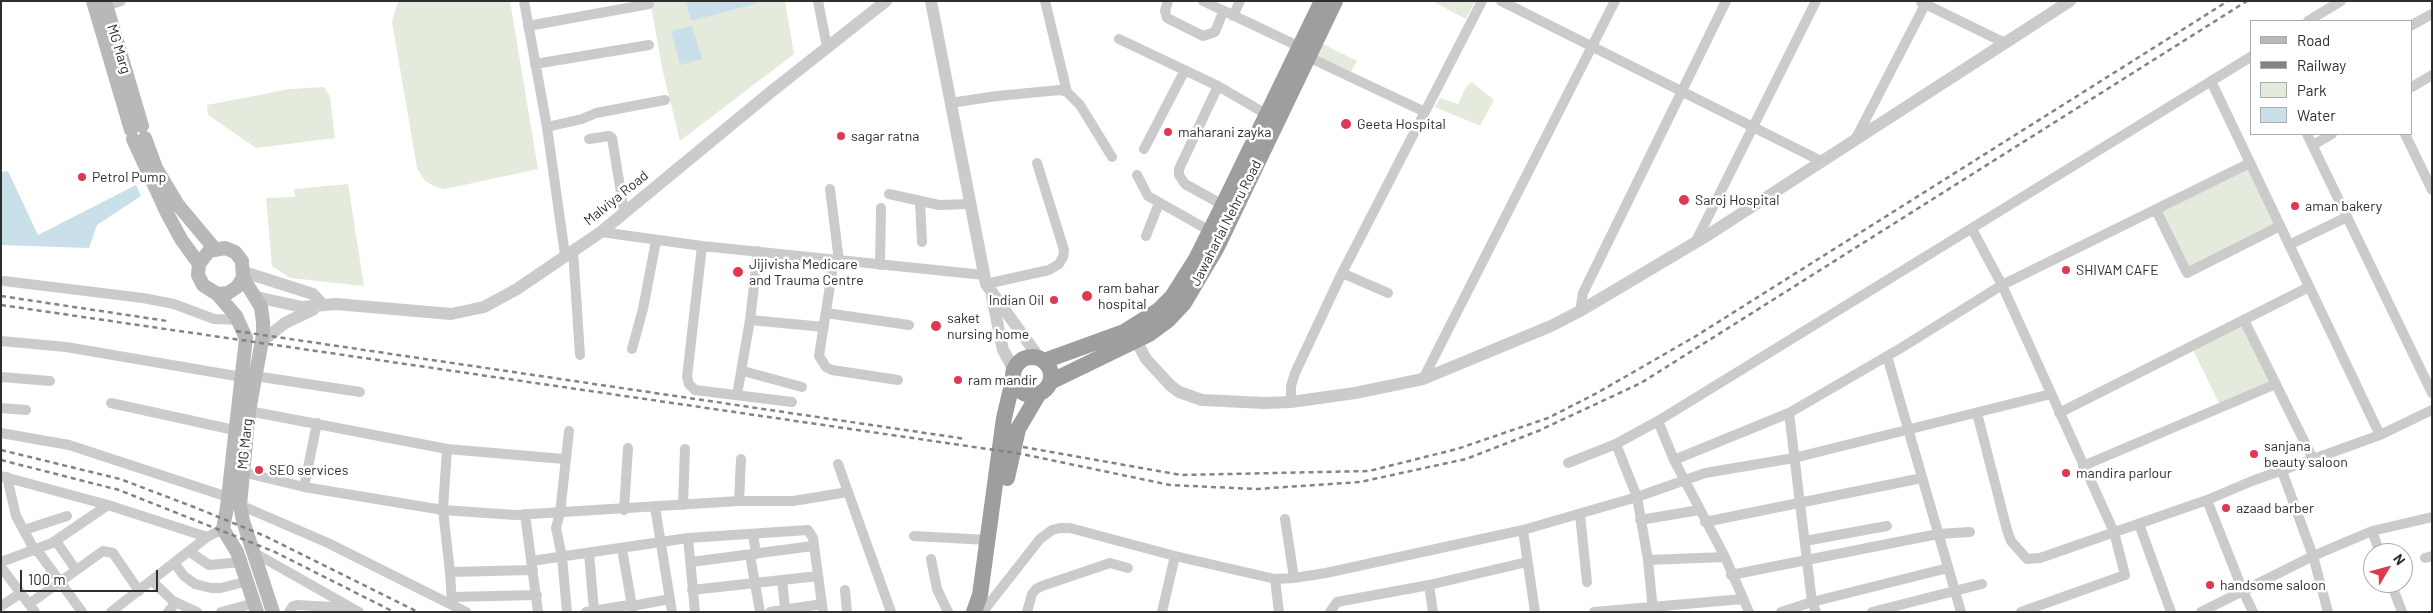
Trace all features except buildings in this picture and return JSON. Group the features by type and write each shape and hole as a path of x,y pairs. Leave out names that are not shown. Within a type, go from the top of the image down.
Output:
{"highway":[{"name":"Jawaharlal Nehru Road","path":"981,611 993,584 1012,450 1026,412 1038,395 1046,390 1050,382 1133,335 1168,320 1191,293 1216,249 1304,52 1322,1"},
{"name":"Jawaharlal Nehru Road","path":"1013,375 1022,360 1031,357 1042,360 1133,335 1172,297 1223,205 1266,114 1335,1"},
{"path":"1042,360 1049,368 1050,382"},
{"path":"1013,375 1020,391 1028,395 1038,395"},
{"path":"981,611 980,595 1004,418 1013,375"}],"main road":[{"name":"MG Marg","path":"101,3 138,133 178,205 214,248"},
{"path":"138,133 168,215 181,239 199,264"},
{"path":"214,248 225,248 235,252 242,261 244,275 233,291 217,294 206,289 200,280 199,264 204,254 214,248"},
{"name":"MG Marg","path":"223,529 234,430 248,377 262,341 263,322 256,297 244,275"},
{"name":"MG Marg","path":"217,294 238,320 246,338 249,411 240,505 273,612"},
{"path":"223,529 241,562 256,607"}],"street":[{"path":"101,3 121,1"},
{"path":"524,1 569,252 580,355"},
{"path":"818,1 827,47"},
{"name":"Malviya Road","path":"256,297 302,307 323,305 451,314 469,312 499,300 600,232 886,1"},
{"path":"931,1 987,284 1003,350 1013,375"},
{"path":"1045,1 1067,92"},
{"path":"1168,1 1165,11 1167,18 1203,36 1215,32 1240,1"},
{"path":"1203,1 1423,111"},
{"path":"1291,402 1291,386 1295,373 1342,273 1423,111 1482,1"},
{"path":"1500,1 1821,161"},
{"path":"1423,380 1615,1"},
{"path":"1580,311 1583,293 1726,1"},
{"path":"1697,239 1816,1"},
{"path":"1133,335 1146,359 1179,392 1202,400 1266,403 1291,402 1355,393 1423,380 1551,326 1580,311 1855,140 2070,1"},
{"path":"2310,20 2341,1"},
{"path":"1855,140 1924,2 2005,43"},
{"path":"528,26 649,4"},
{"path":"2413,24 2432,14"},
{"path":"1119,39 1218,86 1266,114"},
{"path":"534,64 649,45"},
{"path":"1568,464 1616,444 1658,421 2250,57"},
{"path":"1144,149 1185,70"},
{"path":"2413,86 2432,75"},
{"path":"2211,81 2380,435"},
{"path":"1218,86 1179,169 1178,175 1185,184 1223,205"},
{"path":"950,103 1060,90 1067,92 1076,99 1112,157"},
{"path":"547,127 582,119 596,113 665,100"},
{"path":"2307,135 2432,393"},
{"path":"2312,145 2330,135"},
{"path":"2405,135 2432,190"},
{"path":"589,139 608,136 612,138 624,211"},
{"path":"600,232 656,241 880,265 987,284 1049,270 1059,264 1063,257 1064,250 1037,163"},
{"path":"1674,460 1789,413 1887,356 2002,285 2250,163"},
{"path":"1137,175 1148,196 1210,230"},
{"path":"830,189 837,261 819,356 826,367 832,370 898,380"},
{"path":"889,194 939,205 970,204"},
{"path":"920,202 922,242"},
{"path":"1146,236 1159,203"},
{"path":"880,265 881,208"},
{"path":"2156,210 2187,273 2280,226"},
{"path":"2289,245 2347,217"},
{"path":"1972,229 2002,285 2082,466 2114,532 2125,575 2021,612"},
{"path":"632,349 644,309 656,241"},
{"path":"702,246 687,377 689,384 696,390 792,402"},
{"path":"737,395 743,371 758,251"},
{"path":"1342,273 1388,293"},
{"path":"244,275 313,294 323,305 285,323 262,341"},
{"path":"4,281 143,298 174,304 214,319 238,320"},
{"path":"987,284 1042,360"},
{"path":"2059,413 2309,287"},
{"path":"826,313 909,325"},
{"path":"750,320 824,328"},
{"path":"2244,320 2314,459"},
{"path":"1,341 66,347 248,377 360,392"},
{"path":"1887,356 1961,612"},
{"path":"743,371 802,387"},
{"path":"1,377 50,381"},
{"path":"2082,466 2276,384"},
{"path":"981,611 1040,539 1052,530 1070,528 1175,556 1275,579 1294,578 1326,573 1524,530 1580,515 1705,473 1794,458 2051,394"},
{"path":"111,403 234,430"},
{"path":"1,408 26,410"},
{"path":"1977,412 2006,530 2011,541 2027,559 2040,558 2207,500 2380,435 2432,410"},
{"path":"249,411 447,449 564,459"},
{"path":"1789,413 1814,607"},
{"path":"1658,421 1674,460 1725,557 1731,575 1750,612"},
{"path":"304,487 317,423"},
{"path":"567,612 562,557 556,528 560,513 564,459 569,431"},
{"path":"1,432 69,445 228,497"},
{"path":"1616,444 1637,497 1648,560 1653,608"},
{"path":"624,510 628,448"},
{"path":"447,449 443,510 452,601"},
{"path":"683,505 684,449"},
{"path":"739,501 742,459"},
{"path":"838,464 891,612"},
{"path":"2282,471 2313,556 2328,612"},
{"path":"242,472 304,487 443,510 525,514 624,510 739,501 794,501 848,492"},
{"path":"4,477 108,504 207,537"},
{"path":"4,477 10,498 24,530 36,551 82,612"},
{"path":"1705,522 1922,478"},
{"path":"2207,500 2243,591 2254,612"},
{"path":"1,562 36,551 56,541 108,504"},
{"path":"240,505 328,543 452,601 466,612"},
{"path":"655,507 672,612"},
{"path":"1640,520 1699,510"},
{"path":"525,514 538,612"},
{"path":"1580,515 1587,582"},
{"path":"24,530 67,516"},
{"path":"2201,612 2313,556 2372,531 2432,517"},
{"path":"1285,519 1294,578"},
{"path":"2140,524 2171,612"},
{"path":"1805,541 1887,526"},
{"path":"111,612 175,564 207,537 223,529"},
{"path":"450,572 532,565 562,557 688,538 808,530 811,532 814,546 822,608 785,608 770,612"},
{"path":"1524,530 1535,612"},
{"path":"2372,531 2376,543"},
{"path":"1731,575 1938,534 1970,532"},
{"path":"753,534 755,583 760,612"},
{"path":"914,536 988,540"},
{"path":"688,538 695,612"},
{"path":"56,541 76,570"},
{"path":"691,562 814,546"},
{"path":"622,549 632,609"},
{"path":"1,567 5,580 21,593 31,609 60,582 103,551 109,551 139,591"},
{"path":"190,552 209,565 241,562"},
{"path":"253,552 356,610"},
{"path":"589,553 590,611 632,609 670,599"},
{"path":"1162,612 1175,556"},
{"path":"1648,560 1725,557"},
{"path":"931,560 937,589 948,612"},
{"path":"1330,612 1337,602 1429,585 1527,562"},
{"path":"1030,611 1032,594 1036,588 1110,563 1128,568"},
{"path":"175,564 184,576 195,584 211,588 221,588 248,581"},
{"path":"1781,612 1814,607 1948,568"},
{"path":"692,590 818,576"},
{"path":"1275,579 1279,612"},
{"path":"782,580 785,608"},
{"path":"152,581 176,602 197,612"},
{"path":"1872,612 1982,584"},
{"path":"1429,585 1433,612"},
{"path":"845,590 847,612"},
{"path":"1,606 21,593"},
{"path":"2395,593 2402,612"},
{"path":"452,601 537,595"},
{"path":"1594,612 1743,599"},
{"path":"168,612 176,602"},
{"path":"289,612 293,606 297,605 356,610"},
{"path":"221,612 256,607"}],"green space":[{"path":"398,1 510,1 538,169 445,189 425,181 417,168 392,22"},
{"path":"650,1 785,1 794,54 680,141 663,72"},
{"path":"1432,1 1475,1 1466,19"},
{"path":"1321,43 1357,61 1349,76 1314,57"},
{"path":"1472,82 1494,100 1480,126 1435,107 1440,98 1458,104 1466,87"},
{"path":"324,87 330,97 335,138 256,148 208,115 207,105 290,89"},
{"path":"2250,163 2280,226 2187,273 2156,210"},
{"path":"348,184 364,286 290,278 272,266 266,198 295,197 294,189"},
{"path":"2244,320 2276,384 2221,407 2191,346"}],"water":[{"path":"686,1 757,1 758,3 691,21"},
{"path":"692,26 702,59 680,65 671,31"},
{"path":"8,171 38,235 136,185 141,196 97,225 89,248 1,245 1,172"}],"railway":[{"path":"1023,447 1181,475 1369,471 1457,449 1548,418 1597,393 1696,336 2228,1"},
{"path":"1,305 1022,454 1170,485 1256,489 1360,482 1466,459 1538,431 1641,383 2247,1"},
{"path":"1,296 167,321"},
{"path":"236,331 966,439"},
{"path":"1,450 120,479 194,507 265,536 418,612"},
{"path":"1,460 119,490 275,552 394,612"}],"place":[{"name":"Geeta Hospital","path":"1346,124"},
{"name":"maharani zayka","path":"1168,132"},
{"name":"sagar ratna","path":"841,136"},
{"name":"Petrol Pump","path":"82,177"},
{"name":"Saroj Hospital","path":"1684,200"},
{"name":"aman bakery","path":"2295,206"},
{"name":"SHIVAM CAFE","path":"2066,270"},
{"name":"Jijivisha Medicare and Trauma Centre","path":"738,272"},
{"name":"ram bahar hospital","path":"1087,296"},
{"name":"Indian Oil","path":"1054,300"},
{"name":"saket nursing home","path":"936,326"},
{"name":"ram mandir","path":"958,380"},
{"name":"sanjana beauty saloon","path":"2254,454"},
{"name":"SEO services","path":"259,470"},
{"name":"mandira parlour","path":"2066,473"},
{"name":"azaad barber","path":"2226,508"},
{"name":"handsome saloon","path":"2210,585"}]}
